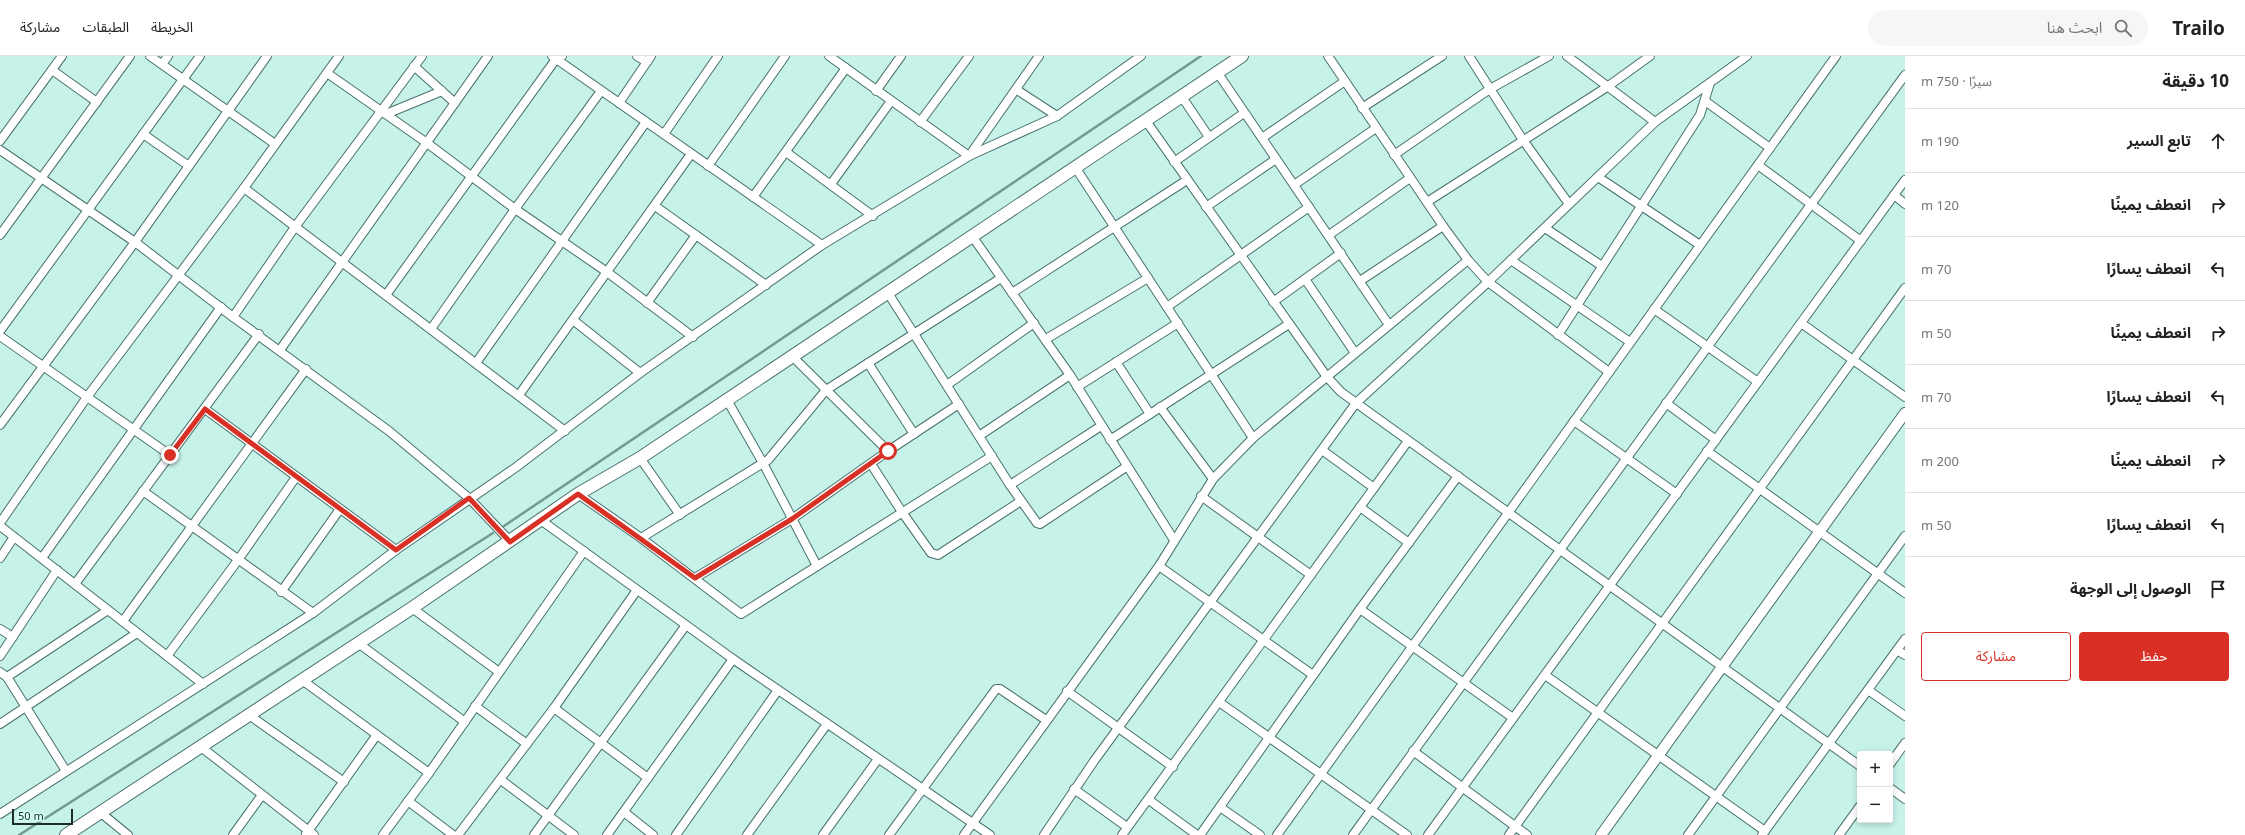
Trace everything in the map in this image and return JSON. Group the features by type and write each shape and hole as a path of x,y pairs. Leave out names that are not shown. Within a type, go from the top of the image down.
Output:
{"main road":[{"path":"66,835 412,608 578,494 640,458 1242,56"}],"street":[{"path":"0,141 62,56"},
{"path":"0,235 130,56"},
{"path":"150,56 275,144"},
{"path":"162,64 168,56"},
{"path":"0,331 200,56"},
{"path":"0,425 41,366 135,242 267,56"},
{"path":"204,684 0,525 87,397 244,188 339,56"},
{"path":"233,317 296,227 384,112 422,56"},
{"path":"280,350 488,56"},
{"path":"618,103 649,59 638,56"},
{"path":"664,134 718,56"},
{"path":"708,166 785,56"},
{"path":"876,91 901,56"},
{"path":"920,122 969,56"},
{"path":"969,156 1017,90 1039,56"},
{"path":"1328,56 1394,155 1468,260 1488,282 1609,372"},
{"path":"1362,108 1442,56"},
{"path":"1468,56 1523,140 1569,204"},
{"path":"1394,155 1490,89 1549,56"},
{"path":"1567,56 1654,122"},
{"path":"1427,202 1607,87 1650,56"},
{"path":"1044,835 1074,788 1356,403 1488,282 1654,122 1747,56"},
{"path":"1277,835 1836,56"},
{"path":"386,295 470,176 557,57 601,91 822,245"},
{"path":"832,57 876,91 969,156"},
{"path":"0,814 312,614 396,550 566,431 640,373 822,245 873,216 969,156 1057,116 1138,57"},
{"path":"414,66 455,103"},
{"path":"753,197 846,68"},
{"path":"52,70 97,102"},
{"path":"1217,72 1389,325"},
{"path":"327,73 427,143 515,209 607,272 693,337"},
{"path":"1353,835 1905,75"},
{"path":"1262,138 1345,81"},
{"path":"1558,335 1578,307 1602,266 1700,115 1710,83"},
{"path":"1017,90 1057,116"},
{"path":"384,112 442,91"},
{"path":"431,329 515,209 601,91"},
{"path":"1182,97 1209,137"},
{"path":"831,184 891,101"},
{"path":"1704,101 1770,148"},
{"path":"1174,162 1244,113"},
{"path":"1146,121 1273,302 1327,377 1341,392 1857,764"},
{"path":"476,363 646,122"},
{"path":"1294,185 1376,128"},
{"path":"143,134 189,166"},
{"path":"0,150 135,242 179,274 233,317 259,334 389,431 469,498 510,542"},
{"path":"786,152 873,216"},
{"path":"520,396 691,154"},
{"path":"1206,207 1276,160"},
{"path":"1758,165 1861,241"},
{"path":"1076,167 1253,438"},
{"path":"1598,177 1700,245"},
{"path":"1328,235 1410,178"},
{"path":"1012,293 1115,228 1187,180"},
{"path":"1428,835 1905,180"},
{"path":"244,188 566,431"},
{"path":"1894,195 1905,204"},
{"path":"655,206 766,285"},
{"path":"1167,307 1309,206"},
{"path":"1360,281 1444,226"},
{"path":"1545,228 1602,266"},
{"path":"647,303 696,235"},
{"path":"972,236 1046,339 1126,467 1174,540"},
{"path":"1273,302 1341,253"},
{"path":"964,835 1159,566 1212,479 1253,438 1468,260"},
{"path":"1511,260 1630,342"},
{"path":"641,538 772,456 826,390 1001,278"},
{"path":"1046,339 1148,278"},
{"path":"1305,279 1355,353"},
{"path":"1509,835 1905,288"},
{"path":"888,293 1010,484 1036,522 1040,524 1126,467"},
{"path":"42,558 221,307"},
{"path":"1654,309 1758,382"},
{"path":"573,320 640,373"},
{"path":"947,385 1034,323"},
{"path":"1077,387 1178,323"},
{"path":"1801,323 1905,397"},
{"path":"1110,440 1289,324"},
{"path":"75,584 259,334"},
{"path":"0,336 41,366 135,429 170,455"},
{"path":"792,356 888,451"},
{"path":"1116,362 1150,414"},
{"path":"868,363 914,434"},
{"path":"123,621 306,369"},
{"path":"979,436 1070,376"},
{"path":"727,400 763,463 817,566"},
{"path":"1666,403 1716,440"},
{"path":"695,578 792,519 888,451 959,404"},
{"path":"1160,408 1212,479"},
{"path":"205,409 396,550"},
{"path":"1601,835 1905,413"},
{"path":"1574,421 1677,494"},
{"path":"1010,484 1101,426"},
{"path":"1122,835 1173,767 1263,640 1408,441"},
{"path":"1322,450 1374,488"},
{"path":"1708,451 1905,593"},
{"path":"578,494 641,538 741,614 992,456"},
{"path":"640,458 680,515"},
{"path":"871,464 931,554 938,555 1021,501"},
{"path":"1148,800 1199,835 1269,740 1360,609 1458,476"},
{"path":"167,656 238,560 296,477"},
{"path":"143,491 312,614"},
{"path":"1201,496 1311,575"},
{"path":"1360,507 1409,543"},
{"path":"281,592 340,509"},
{"path":"542,520 733,659 878,759 923,787 990,835"},
{"path":"1688,835 1905,536"},
{"path":"0,558 14,537"},
{"path":"383,835 429,774 584,551"},
{"path":"1159,566 1313,675"},
{"path":"0,656 57,570"},
{"path":"458,835 554,708 637,590"},
{"path":"412,608 499,672"},
{"path":"1360,609 1513,718"},
{"path":"66,771 3,674 108,610"},
{"path":"534,835 686,625"},
{"path":"0,629 12,638"},
{"path":"0,724 137,633"},
{"path":"1546,675 1764,833 1905,639"},
{"path":"358,643 465,722"},
{"path":"1897,650 1905,655"},
{"path":"607,835 733,659"},
{"path":"302,680 429,774"},
{"path":"889,835 996,689 1000,689 1046,720"},
{"path":"676,835 778,690"},
{"path":"1868,690 1905,716"},
{"path":"1067,691 1173,767"},
{"path":"1219,702 1269,740 1407,835"},
{"path":"475,706 527,744"},
{"path":"554,708 648,778"},
{"path":"249,715 344,782"},
{"path":"747,835 827,724"},
{"path":"201,746 309,834 376,736"},
{"path":"1893,760 1905,743"},
{"path":"1413,751 1527,835"},
{"path":"823,835 878,759"},
{"path":"501,780 574,835"},
{"path":"1074,788 1127,827"},
{"path":"1893,790 1905,799"},
{"path":"233,835 262,795"},
{"path":"408,801 453,835"},
{"path":"1220,807 1260,835"},
{"path":"1839,835 1857,810"},
{"path":"624,812 652,835"},
{"path":"101,813 128,835"}],"waterway":[{"path":"504,526 1201,56"},
{"path":"19,835 493,533"}],"route":[{"path":"170,455 205,409 396,550 469,498 510,542 578,494 695,578 778,526 792,519 888,451"}]}
